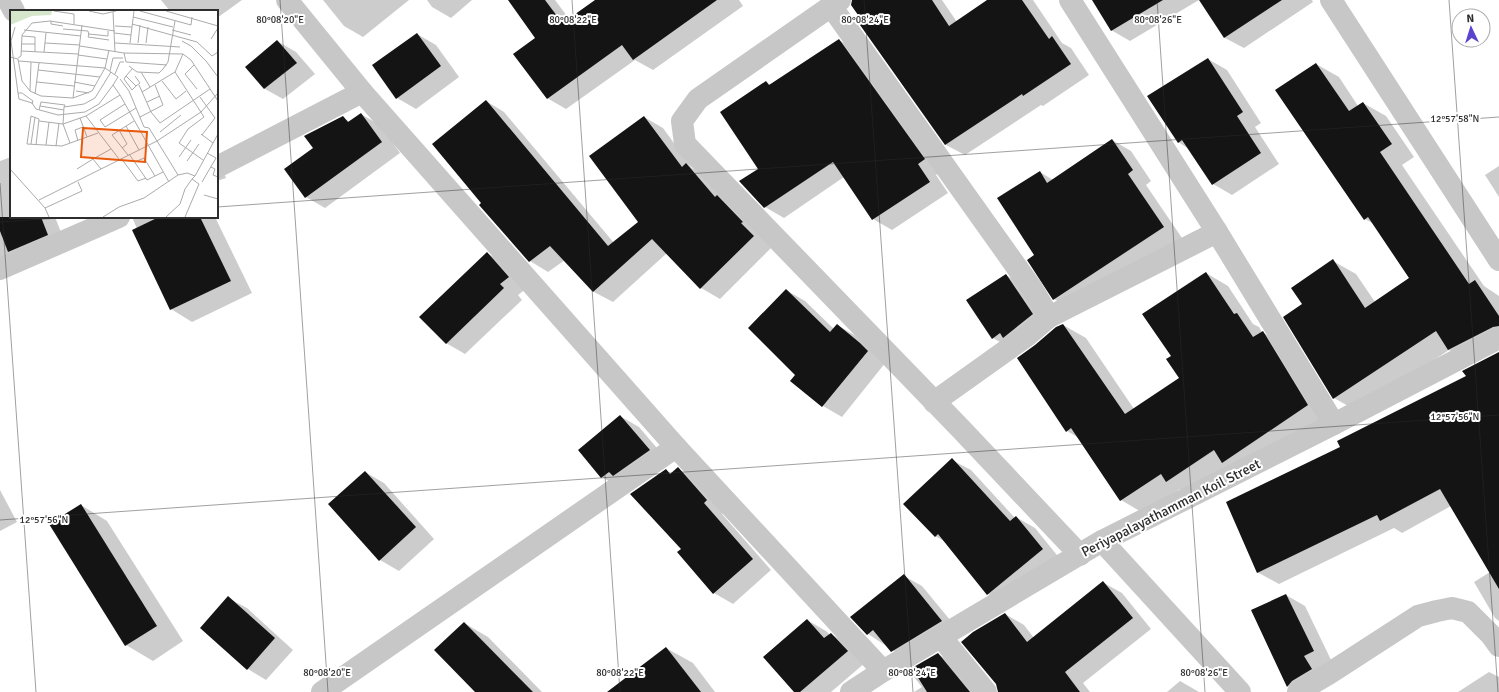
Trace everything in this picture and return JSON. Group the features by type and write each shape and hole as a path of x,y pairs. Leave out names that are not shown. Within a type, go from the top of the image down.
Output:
{"street":[{"path":"8,0 13,10"},
{"path":"287,0 362,92 676,447 883,671"},
{"path":"1070,0 1217,232 1334,424"},
{"path":"1331,0 1499,260"},
{"path":"1049,317 836,3 698,99 682,121 685,144 1080,555"},
{"path":"218,166 362,92"},
{"path":"0,268 117,218"},
{"path":"934,402 1028,336 1049,317 1217,232"},
{"name":"Periyapalayathamman Koil Street","path":"851,692 883,671 1102,541 1334,424 1499,338"},
{"path":"322,692 676,447"},
{"path":"1102,541 1240,692"},
{"path":"1298,692 1418,616 1437,611 1452,608 1468,612 1491,635 1499,646"},
{"path":"940,637 986,692"}],"building":[{"path":"508,0 545,0 560,20 562,19 564,22 595,0 717,0 633,60 622,45 547,99 513,54 535,38"},
{"path":"852,0 932,0 949,26 987,0 1022,0 1049,39 1052,36 1071,64 1023,96 1022,94 945,145 860,25 863,22 851,5"},
{"path":"1092,0 1163,0 1111,31"},
{"path":"1199,0 1282,0 1224,38"},
{"path":"417,33 441,66 396,99 372,65"},
{"path":"839,39 925,159 918,164 930,182 872,220 833,162 764,208 739,181 758,169 720,112 766,81 769,85"},
{"path":"277,40 297,63 264,89 245,67"},
{"path":"1208,58 1243,112 1237,116 1261,153 1212,185 1182,140 1178,143 1147,96"},
{"path":"1316,63 1349,111 1363,102 1392,144 1380,152 1469,284 1475,280 1499,316 1499,326 1493,327 1448,350 1436,331 1333,399 1283,317 1302,304 1291,288 1333,259 1365,308 1409,278 1368,217 1364,220 1275,90"},
{"path":"486,100 608,246 638,222 589,156 644,116 682,167 686,163 715,197 717,195 743,222 741,223 754,236 700,289 652,239 593,292 550,246 529,262 479,205 481,203 432,144"},
{"path":"361,113 382,142 305,198 284,169 313,148 304,136 343,116 348,122"},
{"path":"1112,139 1133,170 1128,174 1164,227 1053,300 1027,260 1034,255 997,198 1040,171 1047,183"},
{"path":"0,217 41,218 48,235 8,252 0,231"},
{"path":"157,218 200,218 231,281 170,310 132,230"},
{"path":"487,252 509,277 500,284 504,288 446,344 419,317"},
{"path":"1206,272 1234,314 1237,313 1253,337 1263,331 1308,405 1222,463 1214,450 1166,482 1161,474 1120,501 1071,428 1066,432 1017,358 1056,327 1063,324 1125,414 1179,378 1166,359 1171,356 1142,314"},
{"path":"1006,274 1033,314 1003,338 1000,333 992,339 966,300"},
{"path":"786,289 830,332 837,324 868,351 822,407 790,381 795,375 748,328"},
{"path":"1499,352 1499,589 1440,489 1380,521 1377,515 1257,573 1226,502 1340,447 1337,441 1466,376 1462,371"},
{"path":"620,415 650,450 613,476 609,472 601,478 578,450"},
{"path":"952,458 1010,521 1016,516 1043,549 987,595 938,534 935,537 903,504"},
{"path":"678,467 707,500 704,503 753,559 713,594 677,552 681,549 630,494 666,469 670,474"},
{"path":"365,471 416,527 379,561 328,504"},
{"path":"81,504 157,626 125,646 49,524"},
{"path":"904,574 942,621 891,652 873,630 867,635 850,617"},
{"path":"1103,581 1133,618 1065,672 1080,692 998,692 996,684 961,642 973,632 1005,613 1027,642"},
{"path":"1286,594 1314,651 1304,656 1312,669 1292,681 1287,687 1251,610"},
{"path":"228,596 275,638 247,670 200,628"},
{"path":"807,619 824,638 831,633 848,651 800,692 794,692 763,657"},
{"path":"464,622 533,692 475,692 434,650"},
{"path":"666,647 701,692 607,692"},
{"path":"938,653 970,692 927,692 912,668"}]}
